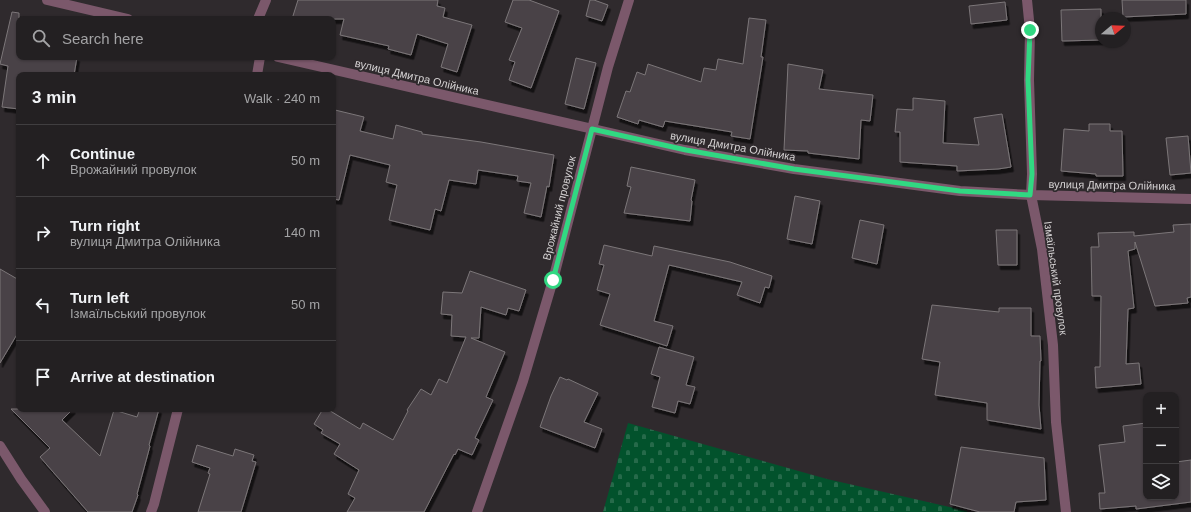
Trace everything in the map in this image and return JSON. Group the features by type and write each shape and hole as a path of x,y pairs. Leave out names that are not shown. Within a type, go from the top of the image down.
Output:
{"street":[{"path":"47,0 115,16"},
{"path":"259,16 266,0"},
{"name":"Врожайний провулок","path":"477,512 523,381 553,280 608,67 629,0"},
{"name":"Ізмаїльський провулок","path":"1027,0 1030,30 1028,80 1032,174 1030,195 1042,249 1052,345 1056,422 1066,512"},
{"path":"258,72 260,60"},
{"name":"вулиця Дмитра Олійника","path":"291,60 686,150 794,169 960,191 1030,195 1191,199"},
{"path":"151,512 177,412"},
{"path":"0,446 20,479 45,512"}],"green space":[{"path":"628,423 827,479 967,512 603,512"}],"building":[{"path":"298,0 438,0 437,6 445,8 443,17 472,25 457,72 441,67 448,44 417,34 411,55 388,49 389,46 340,35 344,19 336,19 336,16 293,16"},
{"path":"513,0 529,0 559,11 531,88 509,80 515,62 509,60 522,28 505,22"},
{"path":"590,0 608,5 602,21 586,16"},
{"path":"1122,0 1186,0 1186,14 1131,17 1131,12 1123,12"},
{"path":"1005,2 1007,20 971,24 969,6"},
{"path":"1101,9 1101,12 1095,12 1095,40 1062,41 1061,10"},
{"path":"12,12 19,13 19,16 16,16 16,60 76,60 74,72 16,72 16,109 2,107 8,66 0,64"},
{"path":"749,18 766,20 761,57 763,57 750,139 731,136 732,132 665,121 663,127 639,120 638,124 617,117 626,91 630,92 637,72 645,75 648,64 701,82 704,68 716,70 718,59 743,64"},
{"path":"576,58 596,63 584,109 565,104"},
{"path":"788,64 823,70 819,89 873,95 870,121 861,120 859,159 808,153 808,151 784,150"},
{"path":"913,98 945,101 943,143 979,145 974,118 1002,114 1011,167 957,171 957,166 900,162 900,132 895,132 897,109 913,110"},
{"path":"336,110 364,117 360,131 393,139 396,125 422,132 422,134 481,142 554,155 549,187 547,186 541,217 524,213 531,183 517,181 518,176 478,170 476,184 449,180 441,211 435,209 430,230 389,220 397,185 386,182 390,165 350,155 339,200 336,200"},
{"path":"1089,124 1110,124 1110,131 1122,131 1123,176 1096,176 1096,174 1061,171 1064,129 1089,131"},
{"path":"1188,136 1191,173 1170,175 1166,138"},
{"path":"631,167 695,180 691,200 690,221 624,213 631,187 627,186"},
{"path":"795,196 820,201 812,244 787,239"},
{"path":"860,220 884,225 877,264 852,258"},
{"path":"1191,224 1191,297 1187,298 1188,303 1155,306 1135,242 1135,249 1128,251 1134,308 1128,309 1126,364 1139,363 1141,384 1096,388 1095,367 1100,367 1101,296 1092,296 1091,247 1099,247 1098,233 1134,232 1134,236 1174,232 1173,225"},
{"path":"996,230 1017,230 1017,265 998,265"},
{"path":"604,245 652,256 654,246 730,262 772,276 769,288 765,287 760,303 737,295 742,282 669,265 654,321 673,326 667,346 600,325 610,294 597,290 604,265 599,264"},
{"path":"0,269 16,278 16,336 0,363"},
{"path":"470,271 526,290 519,311 508,308 506,315 481,307 479,338 471,338 505,352 486,397 493,400 475,438 479,440 472,455 458,449 424,512 347,512 355,498 348,494 359,470 334,454 340,444 321,433 323,430 314,424 321,412 332,412 360,429 363,423 393,440 408,411 407,410 421,389 431,395 439,379 447,383 466,337 451,336 452,315 441,314 443,292 462,293"},
{"path":"932,305 999,312 999,308 1031,308 1031,336 1040,336 1041,361 1039,405 1041,429 987,420 987,403 935,395 940,362 922,359"},
{"path":"659,347 694,357 686,385 695,387 690,404 678,401 675,413 652,407 660,377 651,374"},
{"path":"560,377 567,380 568,379 598,393 584,422 602,429 595,448 540,427 551,396"},
{"path":"11,409 16,409 16,412 70,412 62,420 100,456 113,412 121,412 137,417 139,412 158,412 137,494 138,495 132,512 88,512 40,457 50,448"},
{"path":"1143,423 1143,500 1179,500 1179,462 1191,460 1191,502 1136,509 1136,506 1100,509 1099,493 1105,493 1099,445 1125,442 1123,426"},
{"path":"197,445 233,456 235,449 254,455 252,461 256,462 241,512 198,512 210,474 208,473 210,468 192,462"},
{"path":"961,447 1044,458 1046,500 1016,502 1014,512 980,512 950,504"}],"route":[{"path":"553,280 592,129 686,150 794,169 960,191 1030,195 1032,174 1028,80 1030,30"}]}
